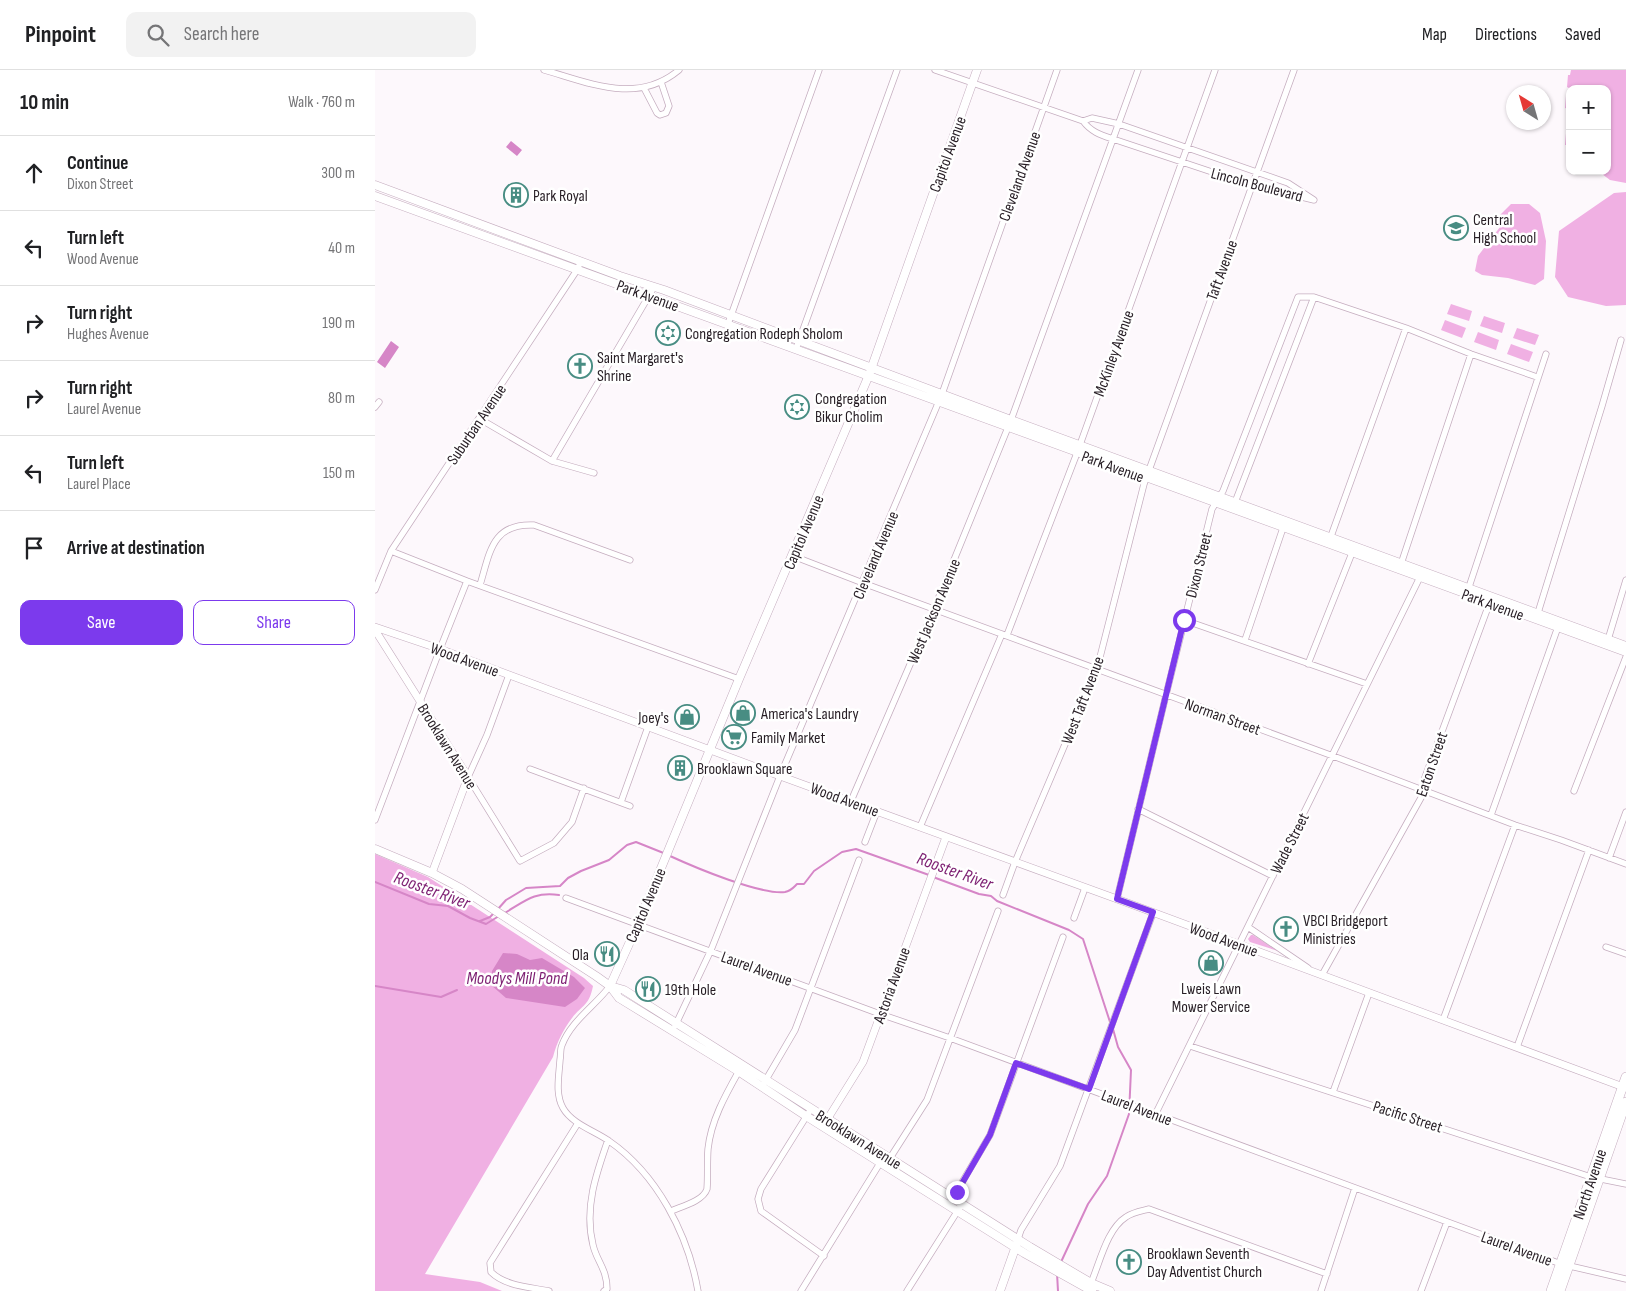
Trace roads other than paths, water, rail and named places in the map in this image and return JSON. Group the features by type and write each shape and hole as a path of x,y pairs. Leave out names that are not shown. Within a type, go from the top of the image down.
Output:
{"main road":[{"name":"Capitol Avenue","path":"610,986 638,924 739,679 869,375 977,70"},
{"name":"Park Avenue","path":"375,185 655,287 796,348 939,402 1079,449 1559,624 1607,642 1626,652"},
{"name":"Park Avenue","path":"375,196 650,297 799,340 943,394 1009,424"},
{"path":"430,216 433,207"},
{"path":"454,224 459,216"},
{"name":"Park Avenue","path":"600,278 603,269"},
{"name":"Park Avenue","path":"1329,540 1352,553 1400,566"},
{"name":"Park Avenue","path":"1607,642 1626,646"},
{"name":"Brooklawn Avenue","path":"375,849 432,873 490,907 596,976 610,986 619,998 672,1031 766,1080 1018,1239 1053,1265"},
{"name":"Brooklawn Avenue","path":"610,986 624,990 676,1023 740,1068 761,1088 1015,1248 1053,1265 1090,1288 1110,1291"},
{"name":"North Avenue","path":"1596,1178 1626,1077"},
{"name":"North Avenue","path":"1551,1291 1565,1265 1626,1102"},
{"path":"1000,1291 1018,1239"},
{"name":"North Avenue","path":"1560,1291 1565,1265"}],"street":[{"path":"544,70 612,90 644,88 668,79 679,70"},
{"path":"730,320 819,70"},
{"path":"796,348 897,70"},
{"name":"Lincoln Boulevard","path":"935,70 1083,121 1088,128 1096,133 1113,139 1251,185 1314,200 1288,183 1188,147 1119,124 1092,118 1083,121"},
{"name":"Cleveland Avenue","path":"672,1031 711,950 780,776 943,394 1057,70"},
{"name":"West Jackson Avenue","path":"851,801 934,609 1009,424 1138,70"},
{"name":"McKinley Avenue","path":"920,827 1005,634 1079,449 1215,70"},
{"name":"Taft Avenue","path":"1147,474 1294,70"},
{"path":"644,88 657,113 660,115 667,113 669,106 661,82"},
{"name":"Suburban Avenue","path":"375,590 391,551 480,419 581,261"},
{"path":"553,461 655,287"},
{"name":"Dixon Street","path":"1117,899 1212,509 1218,500 1298,297 1314,297"},
{"path":"1234,506 1314,297 1406,328 1471,354 1537,377"},
{"path":"1329,540 1406,328"},
{"path":"1537,616 1621,340"},
{"path":"1400,566 1471,354"},
{"path":"1467,591 1546,354"},
{"path":"480,419 553,461 594,473"},
{"name":"West Taft Avenue","path":"1003,895 1015,862 1097,669 1147,474"},
{"path":"1245,640 1284,524"},
{"path":"480,585 489,555 496,540 506,529 521,525 535,525 630,560"},
{"path":"391,551 467,581 739,679"},
{"path":"1308,664 1352,553"},
{"name":"Norman Street","path":"793,556 1515,825 1626,864"},
{"name":"Wade Street","path":"1155,1114 1421,574"},
{"path":"1607,642 1626,580"},
{"path":"375,820 467,581"},
{"name":"Eaton Street","path":"1322,975 1422,796 1424,780 1490,600"},
{"path":"1184,620 1367,684"},
{"path":"1491,815 1559,624"},
{"name":"Wood Avenue","path":"375,629 440,649 1624,1088"},
{"name":"Brooklawn Avenue","path":"375,629 520,861 554,843 571,822 584,788"},
{"path":"1574,791 1626,657"},
{"path":"432,873 509,675"},
{"path":"621,802 648,727"},
{"path":"530,768 630,806"},
{"path":"1138,809 1273,876"},
{"path":"865,842 877,811"},
{"path":"1609,858 1626,812"},
{"path":"1443,1020 1515,825"},
{"name":"Astoria Avenue","path":"823,1127 863,1062 946,837"},
{"path":"1517,1047 1589,850"},
{"path":"761,1088 795,1030 859,860"},
{"path":"1074,918 1085,888"},
{"name":"Laurel Avenue","path":"566,898 1565,1265 1626,1279"},
{"path":"801,1291 882,1164 927,1100 998,911"},
{"path":"1018,1239 1021,1230 1060,1166 1109,1037 1153,912"},
{"name":"Wood Avenue","path":"1248,927 1314,972"},
{"path":"948,1206 990,1135 1063,937"},
{"path":"1606,947 1626,954"},
{"path":"610,986 603,996 576,1022 561,1046 559,1098 563,1109 578,1123 626,1153 642,1170 671,1211 695,1277 698,1291"},
{"path":"1333,1092 1369,993"},
{"name":"Pacific Street","path":"1190,1046 1596,1178 1626,1184"},
{"path":"671,1211 700,1198 706,1193 708,1149 712,1130 723,1100 740,1068"},
{"path":"811,1109 761,1189 759,1206 761,1211 824,1256"},
{"path":"549,1291 497,1278 491,1272 490,1263 578,1123"},
{"path":"604,1291 607,1289 607,1278 593,1247 589,1221 595,1176 608,1140"},
{"path":"1321,1291 1355,1188"},
{"path":"907,1291 962,1204"},
{"path":"1090,1288 1111,1232 1117,1224 1131,1214 1149,1209 1327,1274"},
{"path":"1421,1291 1447,1222"}],"water":[{"path":"511,141 522,150 517,156 506,147"},
{"path":"391,341 399,347 385,368 377,362"},
{"name":"Moodys Mill Pond","path":"503,953 517,954 530,960 542,958 574,977 585,988 577,999 565,1007 506,998 491,985 492,971"}],"waterway":[{"name":"Rooster River","path":"498,909 506,900 526,888 560,886 568,878 609,860 627,845 636,842 666,854"},
{"name":"Rooster River","path":"670,856 744,885 774,892 787,892 797,884 804,884 814,871 842,852 856,849 929,875"},
{"name":"Rooster River","path":"933,877 979,894 991,896 997,901 1069,930 1083,939 1110,1022"},
{"name":"Rooster River","path":"375,882 429,904 448,906 486,924 499,916"},
{"name":"Rooster River","path":"503,914 529,898 550,894 559,895"},
{"name":"Rooster River","path":"480,921 490,917 495,912"},
{"path":"466,986 492,981"},
{"path":"375,986 441,997 457,990"},
{"name":"Rooster River","path":"1061,1262 1088,1204 1107,1176 1129,1114 1131,1070 1118,1047 1113,1029"},
{"name":"Rooster River","path":"1057,1273 1058,1291"}],"place":[{"name":"Park Royal","path":"516,195"},
{"name":"Central High School","path":"1456,228"},
{"name":"Congregation Rodeph Sholom","path":"668,333"},
{"name":"Saint Margaret's Shrine","path":"580,366"},
{"name":"Congregation Bikur Cholim","path":"797,407"},
{"name":"America's Laundry","path":"743,713"},
{"name":"Joey's","path":"687,717"},
{"name":"Family Market","path":"734,737"},
{"name":"Brooklawn Square","path":"680,768"},
{"name":"VBCI Bridgeport Ministries","path":"1286,929"},
{"name":"Ola","path":"607,954"},
{"name":"Lweis Lawn Mower Service","path":"1211,963"},
{"name":"19th Hole","path":"648,989"},
{"name":"Brooklawn Seventh Day Adventist Church","path":"1129,1262"}]}
